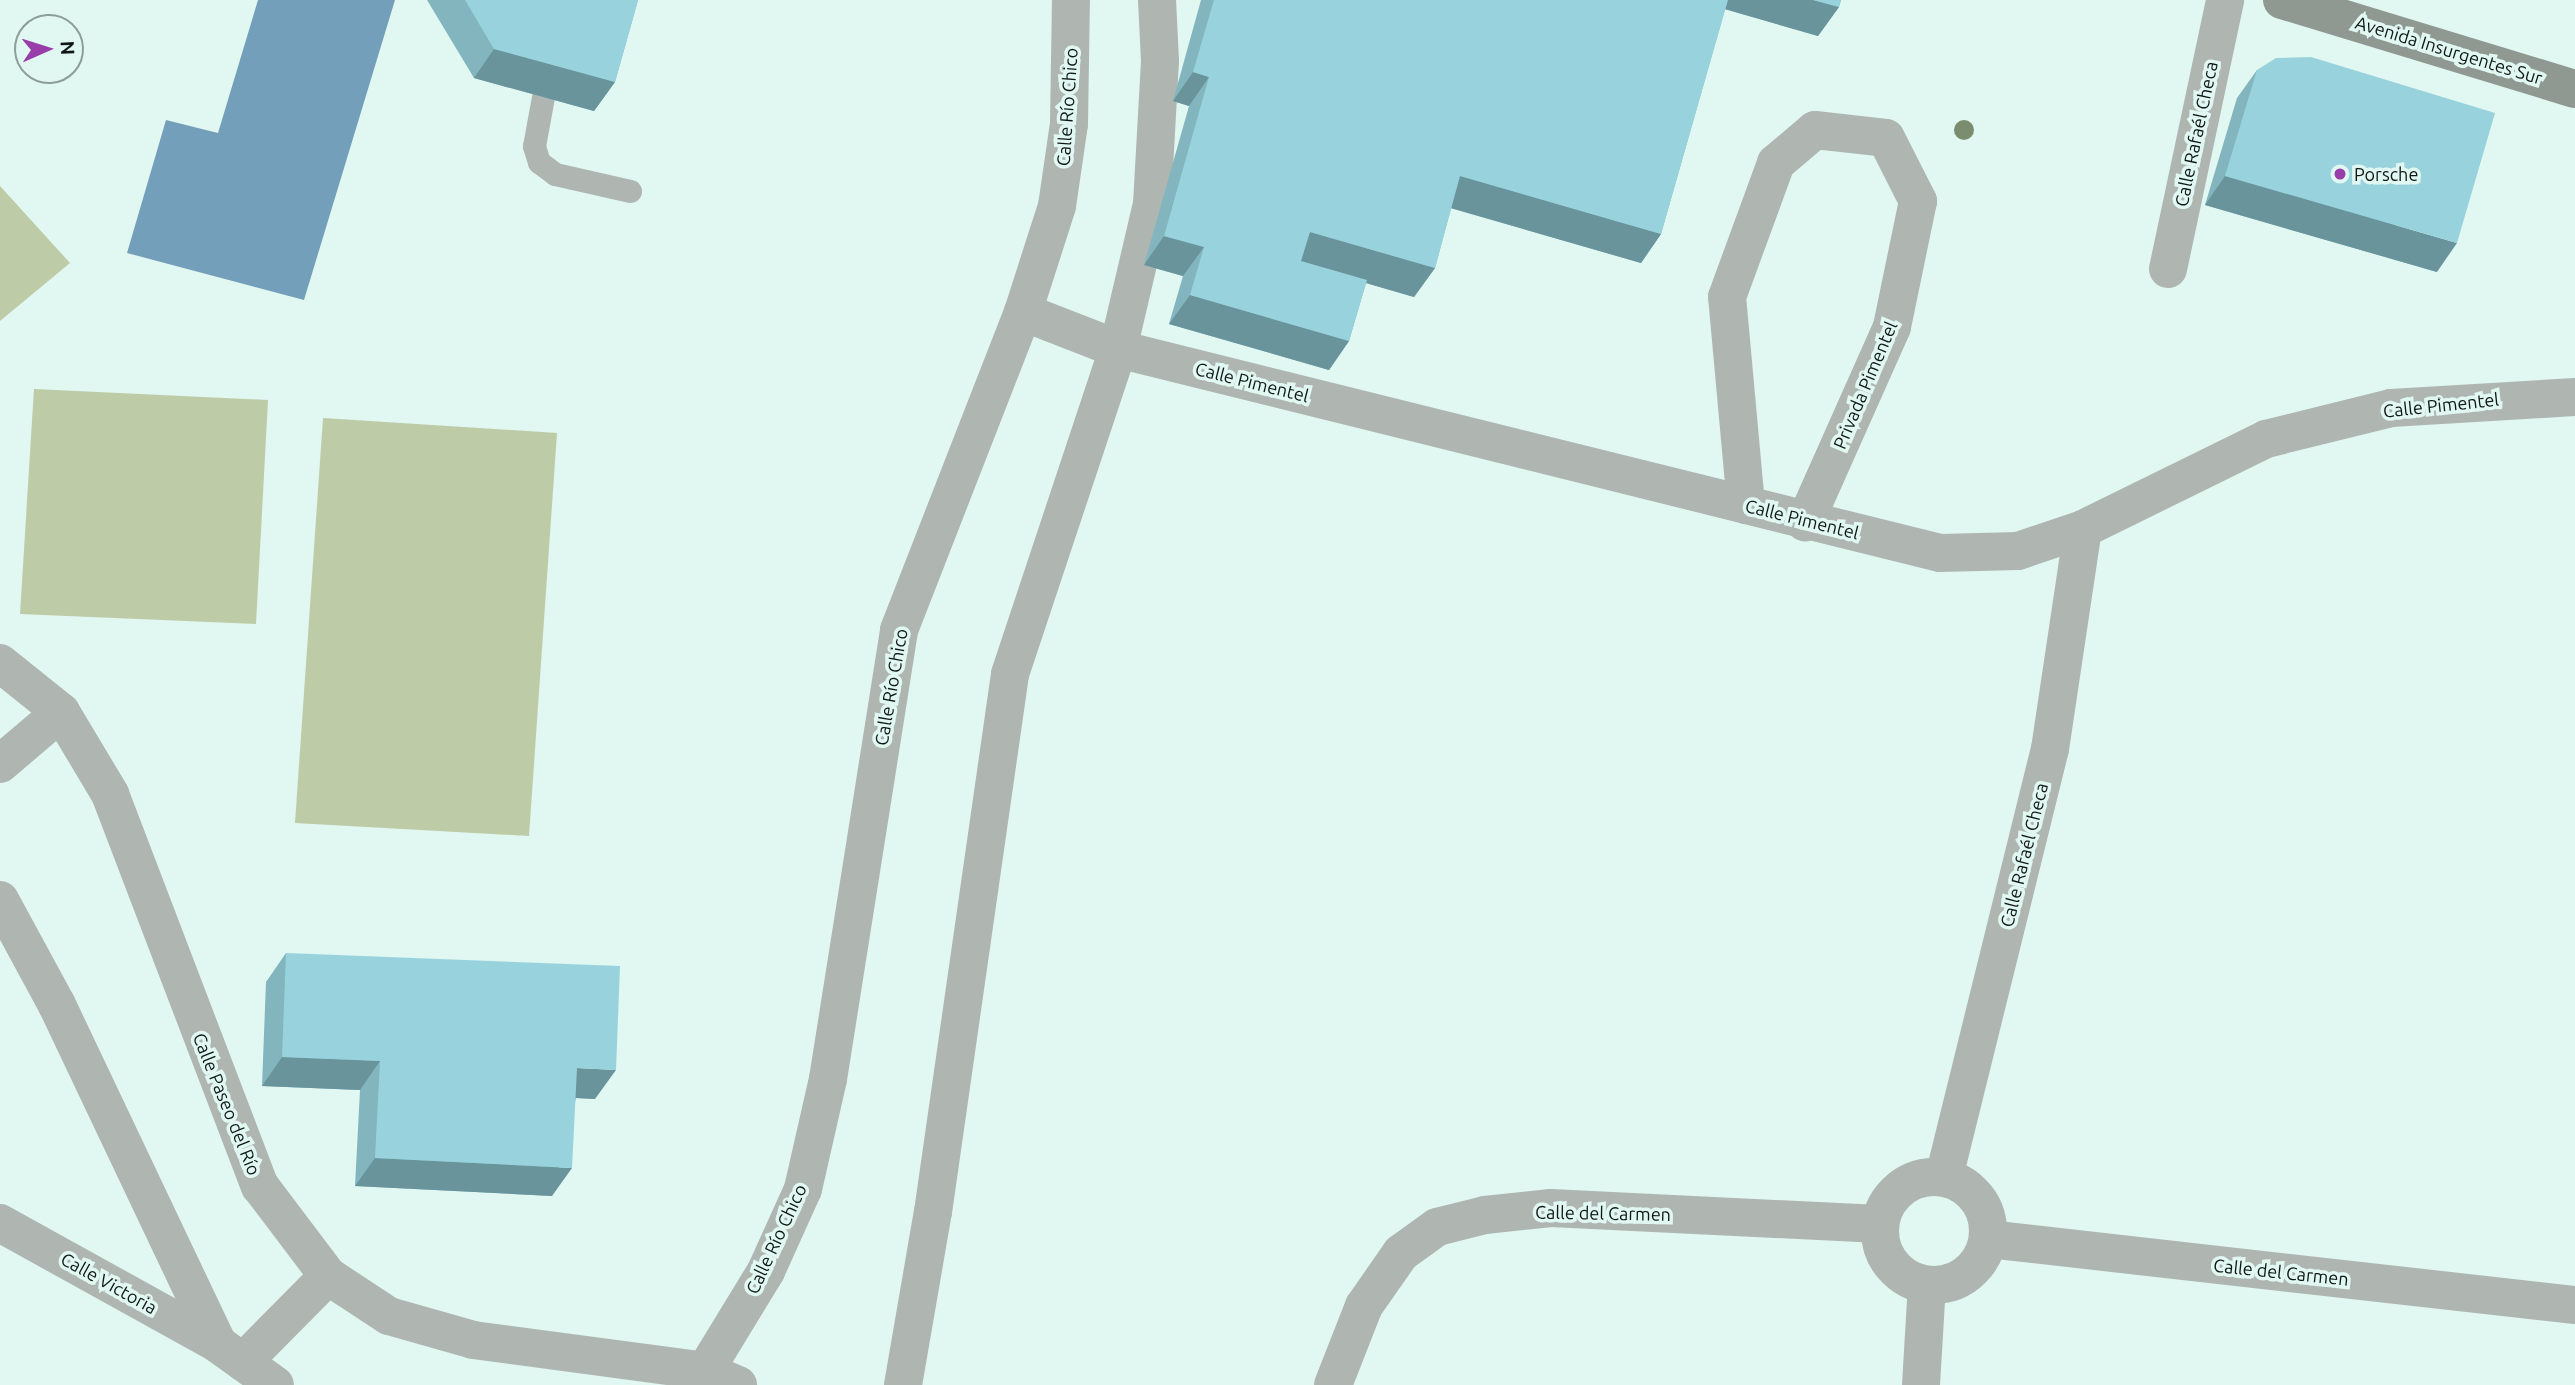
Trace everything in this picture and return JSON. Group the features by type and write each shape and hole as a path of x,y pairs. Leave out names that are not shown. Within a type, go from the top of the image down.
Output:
{"main road":[{"name":"Avenida Insurgentes Sur","path":"2282,0 2575,89"}],"street":[{"name":"Calle Río Chico","path":"722,1378 803,1189 828,1079 899,630 1030,315 1057,206 1069,124 1072,0"},
{"path":"904,1385 933,1212 1010,674 1152,204 1160,61 1157,0"},
{"name":"Calle Rafaél Checa","path":"2168,269 2225,0"},
{"name":"Privada Pimentel","path":"1746,505 1727,297 1776,163 1815,130 1886,138 1917,201 1892,327 1805,522"},
{"name":"Calle Pimentel","path":"1030,315 1108,345 1805,522 1940,553 2018,551 2082,529 2266,439 2391,408 2575,397"},
{"name":"Calle Rafaél Checa","path":"1944,1177 2050,749 2082,529"},
{"name":"Calle Paseo del Río","path":"0,663 61,712 110,794 260,1186 328,1276 389,1316 473,1340 722,1378"},
{"path":"0,764 61,712"},
{"path":"0,900 57,1005 231,1353 275,1385"},
{"path":"1944,1177 1963,1185 1978,1199 1987,1218 1988,1239 1980,1258 1966,1275 1947,1284 1927,1285 1906,1278 1891,1264 1881,1245 1880,1224 1887,1203 1902,1187 1922,1178 1944,1177"},
{"name":"Calle del Carmen","path":"1333,1385 1364,1306 1401,1253 1437,1227 1485,1215 1551,1209 1880,1224"},
{"name":"Calle Victoria","path":"0,1223 231,1353"},
{"name":"Calle del Carmen","path":"1988,1239 2575,1305"},
{"path":"231,1353 328,1276"},
{"path":"1921,1385 1927,1285"}],"lane":[{"path":"543,97 534,146 539,162 555,174 630,191"}],"green space":[{"path":"0,186 70,263 0,321"},
{"path":"34,389 268,400 256,624 20,614"},
{"path":"323,418 557,433 529,836 295,823"}],"water":[{"path":"258,0 395,0 304,300 127,253 166,120 218,133"}],"building":[{"path":"465,0 638,0 615,82 494,49"},
{"path":"1214,0 1728,0 1661,234 1460,176 1435,268 1310,232 1301,261 1367,280 1349,341 1190,295 1204,247 1164,236 1209,77 1193,72"},
{"path":"1813,0 1841,0 1839,7"},
{"name":"Porsche","path":"2311,57 2495,113 2457,243 2225,176 2257,70 2276,58"},
{"path":"286,953 620,966 616,1070 577,1068 572,1168 375,1158 380,1061 282,1057"}],"place":[{"name":"Porsche","path":"2340,174"}]}
